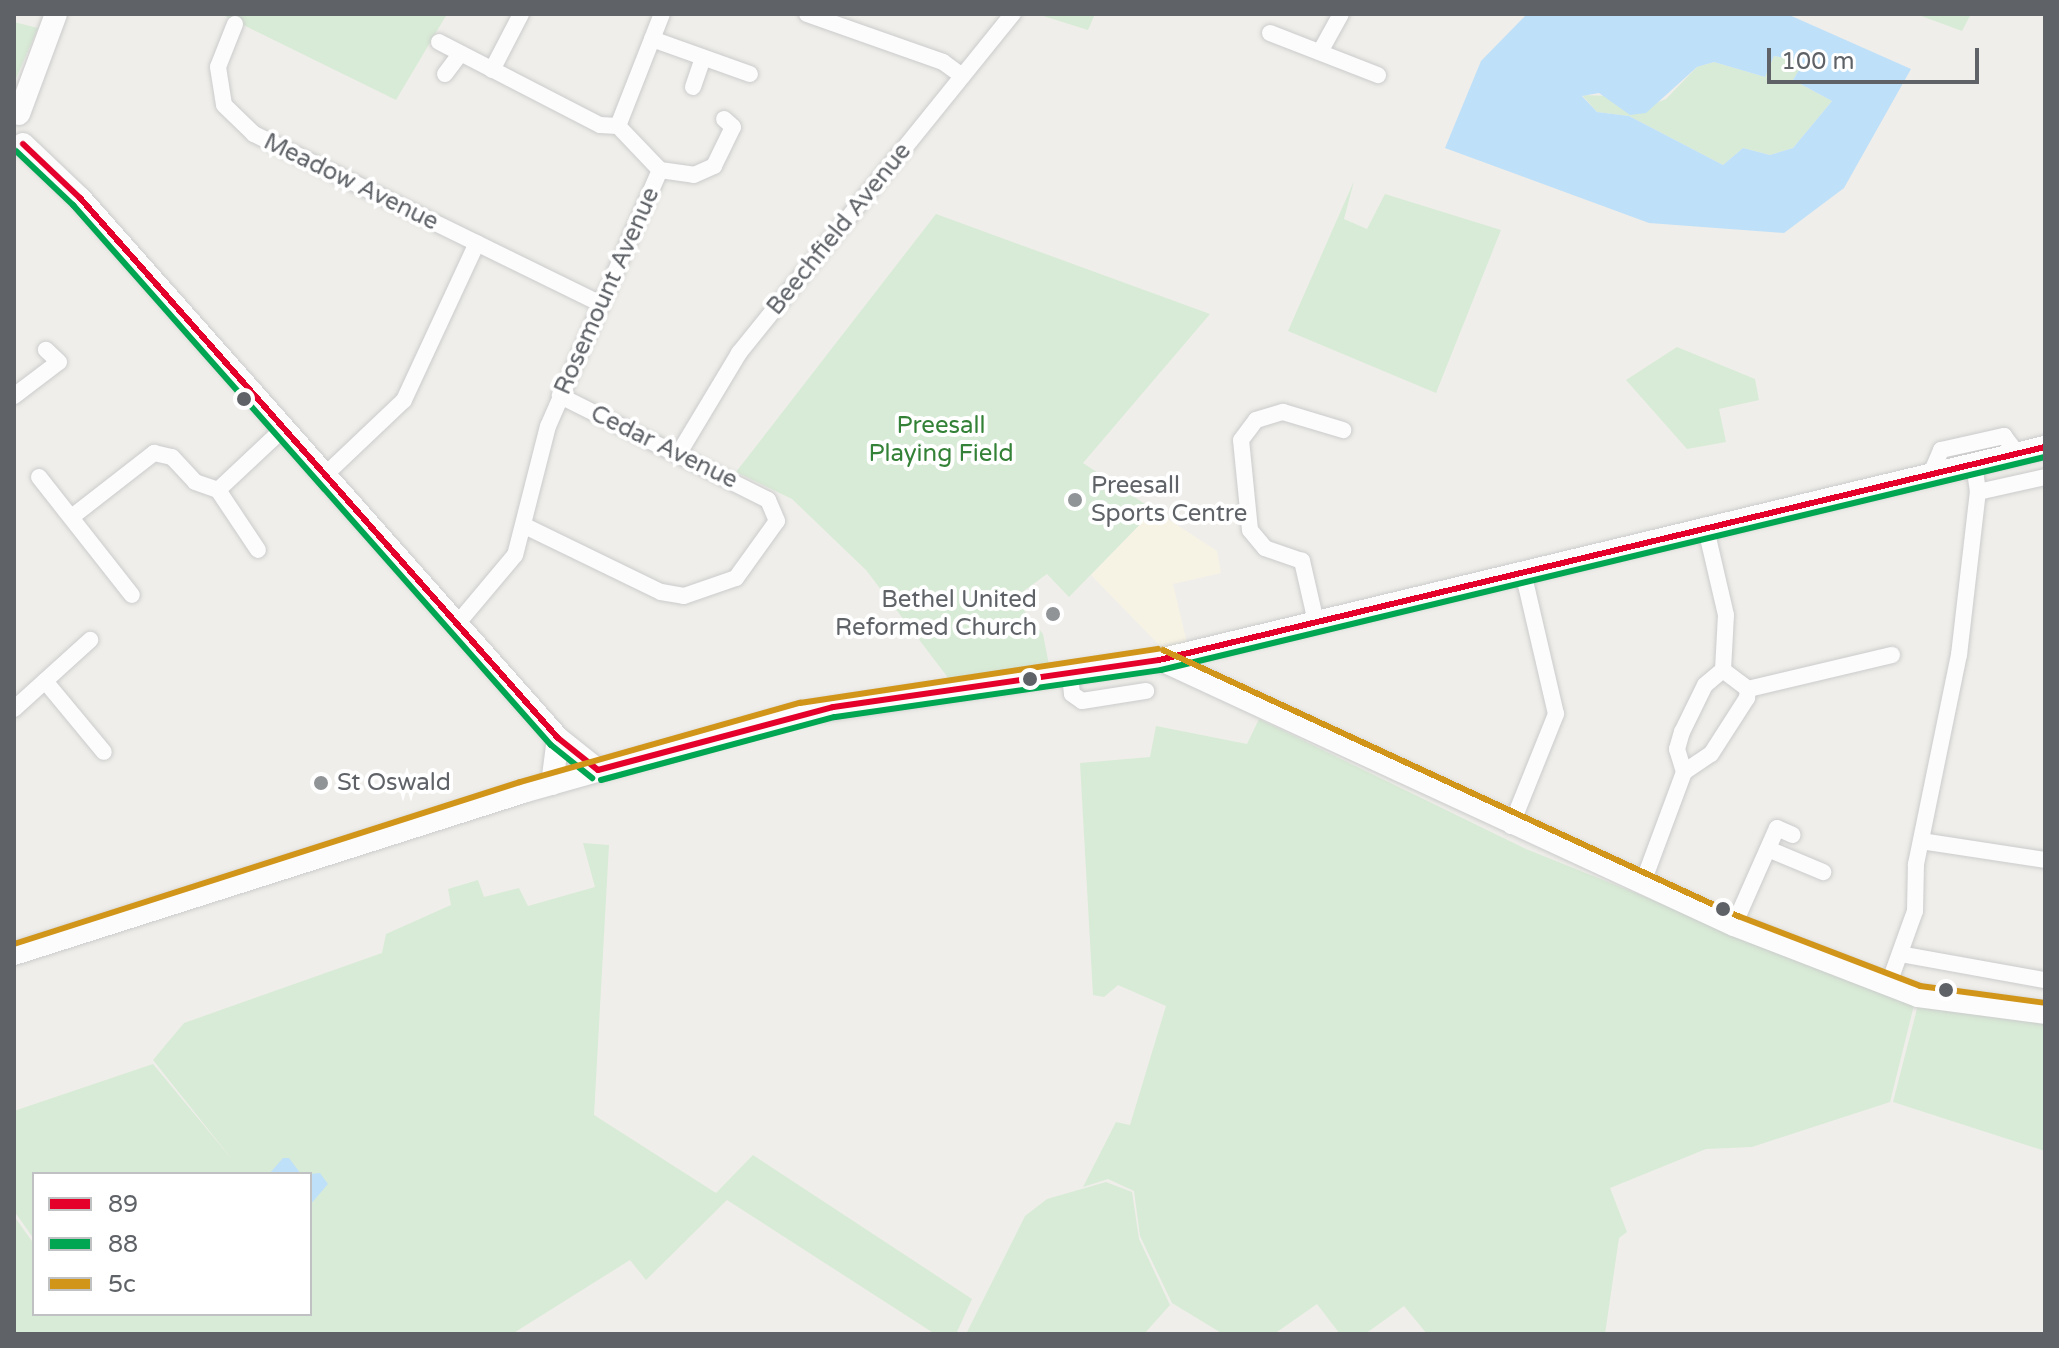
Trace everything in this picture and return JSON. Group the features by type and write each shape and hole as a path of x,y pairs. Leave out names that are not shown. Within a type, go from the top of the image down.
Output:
{"main road":[{"path":"56,14 16,112 19,148 283,429 591,772"},
{"path":"14,954 591,772 833,707 1070,675 1159,659 1524,577 1705,525 1933,469 2045,447"},
{"path":"1208,647 1210,687"},
{"path":"1159,659 1210,687 1734,925 1888,986 1957,1005 2045,1013"},
{"path":"552,784 558,738"}],"street":[{"path":"492,70 521,14"},
{"path":"439,42 600,125 618,126 662,14"},
{"path":"807,14 943,62 962,76"},
{"name":"Beechfield Avenue","path":"679,453 739,353 1013,14"},
{"path":"1320,52 1341,14"},
{"name":"Meadow Avenue","path":"235,24 218,67 224,105 254,134 601,304"},
{"path":"1270,33 1378,75"},
{"path":"652,39 750,74"},
{"path":"445,74 460,54"},
{"path":"693,87 703,58"},
{"path":"660,170 694,175 714,166 733,127 724,119"},
{"name":"Rosemount Avenue","path":"457,624 495,582 527,527 560,396 660,170 618,126"},
{"path":"324,476 404,400 477,243"},
{"path":"14,396 59,359"},
{"name":"Cedar Avenue","path":"527,527 661,592 684,596 746,568 774,531 777,512 768,500 560,396"},
{"path":"1316,622 1302,561 1265,548 1250,530 1241,440 1256,420 1283,412 1343,430"},
{"path":"218,490 283,429"},
{"path":"1933,469 1941,450 2004,436 2017,453"},
{"path":"73,516 154,453 172,457 195,482 218,490 258,550"},
{"path":"1888,986 1915,911 1921,841 1959,655 1978,492 1974,462"},
{"path":"39,477 73,516 132,595"},
{"path":"1978,492 2045,477"},
{"path":"1684,772 1677,749 1682,732 1705,685 1723,670 1726,615 1705,525"},
{"path":"1511,826 1556,714 1524,577"},
{"path":"14,709 90,640"},
{"path":"1642,885 1684,772 1722,740 1748,689 1892,655"},
{"path":"1723,670 1748,689"},
{"path":"1070,675 1072,694 1082,701 1108,692 1146,691"},
{"path":"45,681 104,752"},
{"path":"1734,925 1777,828 1793,835"},
{"path":"1921,841 2045,860"},
{"path":"1768,849 1823,872"},
{"path":"1900,954 2045,980"}],"shaded area":[{"path":"1154,510 1217,551 1221,573 1173,584 1187,643 1164,650 1091,575"}],"green space":[{"path":"221,14 447,14 396,100"},
{"path":"1037,14 1095,14 1088,30"},
{"path":"1916,14 1971,14 1962,31"},
{"path":"14,22 38,28 14,83"},
{"path":"1774,56 1793,59 1800,68 1793,80 1832,101 1793,148 1770,155 1743,148 1723,165 1629,116 1597,112 1582,95 1610,96 1630,114 1666,99 1697,67 1714,62 1765,77"},
{"path":"1354,181 1344,219 1367,229 1385,194 1501,230 1436,393 1288,331"},
{"name":"Preesall Playing Field","path":"936,214 1210,314 1083,463 1154,510 1069,597 1047,574 1014,598 1043,634 1049,665 949,679 866,570 792,499 736,472"},
{"path":"1677,347 1755,379 1759,400 1719,409 1726,442 1687,449 1626,380"},
{"path":"1259,719 1526,849 1914,1005 1890,1102 1752,1147 1706,1149 1610,1188 1627,1232 1619,1238 1605,1334 1427,1334 1404,1306 1365,1334 1340,1334 1317,1304 1274,1334 1223,1334 1172,1303 1140,1236 1134,1191 1108,1179 1083,1187 1116,1122 1130,1125 1166,1006 1118,985 1104,997 1093,995 1080,763 1150,757 1156,726 1247,744"},
{"path":"583,843 609,845 594,1115 716,1193 753,1155 972,1299 956,1334 935,1334 727,1200 646,1280 630,1260 512,1334 14,1334 14,1216 32,1241 32,1316 312,1316 312,1172 32,1172 32,1236 14,1211 14,1111 153,1064 235,1163 153,1060 184,1023 382,953 386,934 451,905 448,889 478,880 484,897 519,888 528,906 595,887"},
{"path":"1918,1005 2045,1022 2045,1151 1893,1102"},
{"path":"1106,1182 1132,1192 1139,1239 1170,1305 1144,1334 966,1334 1025,1216 1047,1199"}],"water":[{"path":"1527,14 1787,14 1911,69 1844,188 1784,233 1649,223 1445,148 1481,61","holes":["1774,56 1793,59 1800,68 1793,80 1832,101 1793,148 1770,155 1743,148 1723,165 1629,116 1597,112 1582,96 1599,93 1630,115 1646,113 1697,67 1714,62 1765,77"]},
{"path":"283,1158 289,1158 300,1172 271,1172"},
{"path":"320,1173 328,1184 312,1203 312,1174"}],"transit line":[{"name":"89","path":"23,144 80,198 558,738 598,770"},
{"name":"88","path":"16,151 73,205 551,745 592,778"},
{"name":"89","path":"598,770 833,707 1159,660 2045,447"},
{"name":"88","path":"601,780 835,717 1161,670 2045,457"},
{"name":"5c","path":"14,944 520,782 800,703 1158,649"},
{"name":"5c","path":"1163,650 1738,916 1920,986 2045,1003"}],"place":[{"name":"Preesall Sports Centre","path":"1075,500"},
{"name":"Bethel United Reformed Church","path":"1053,614"},
{"name":"St Oswald","path":"321,783"}]}
